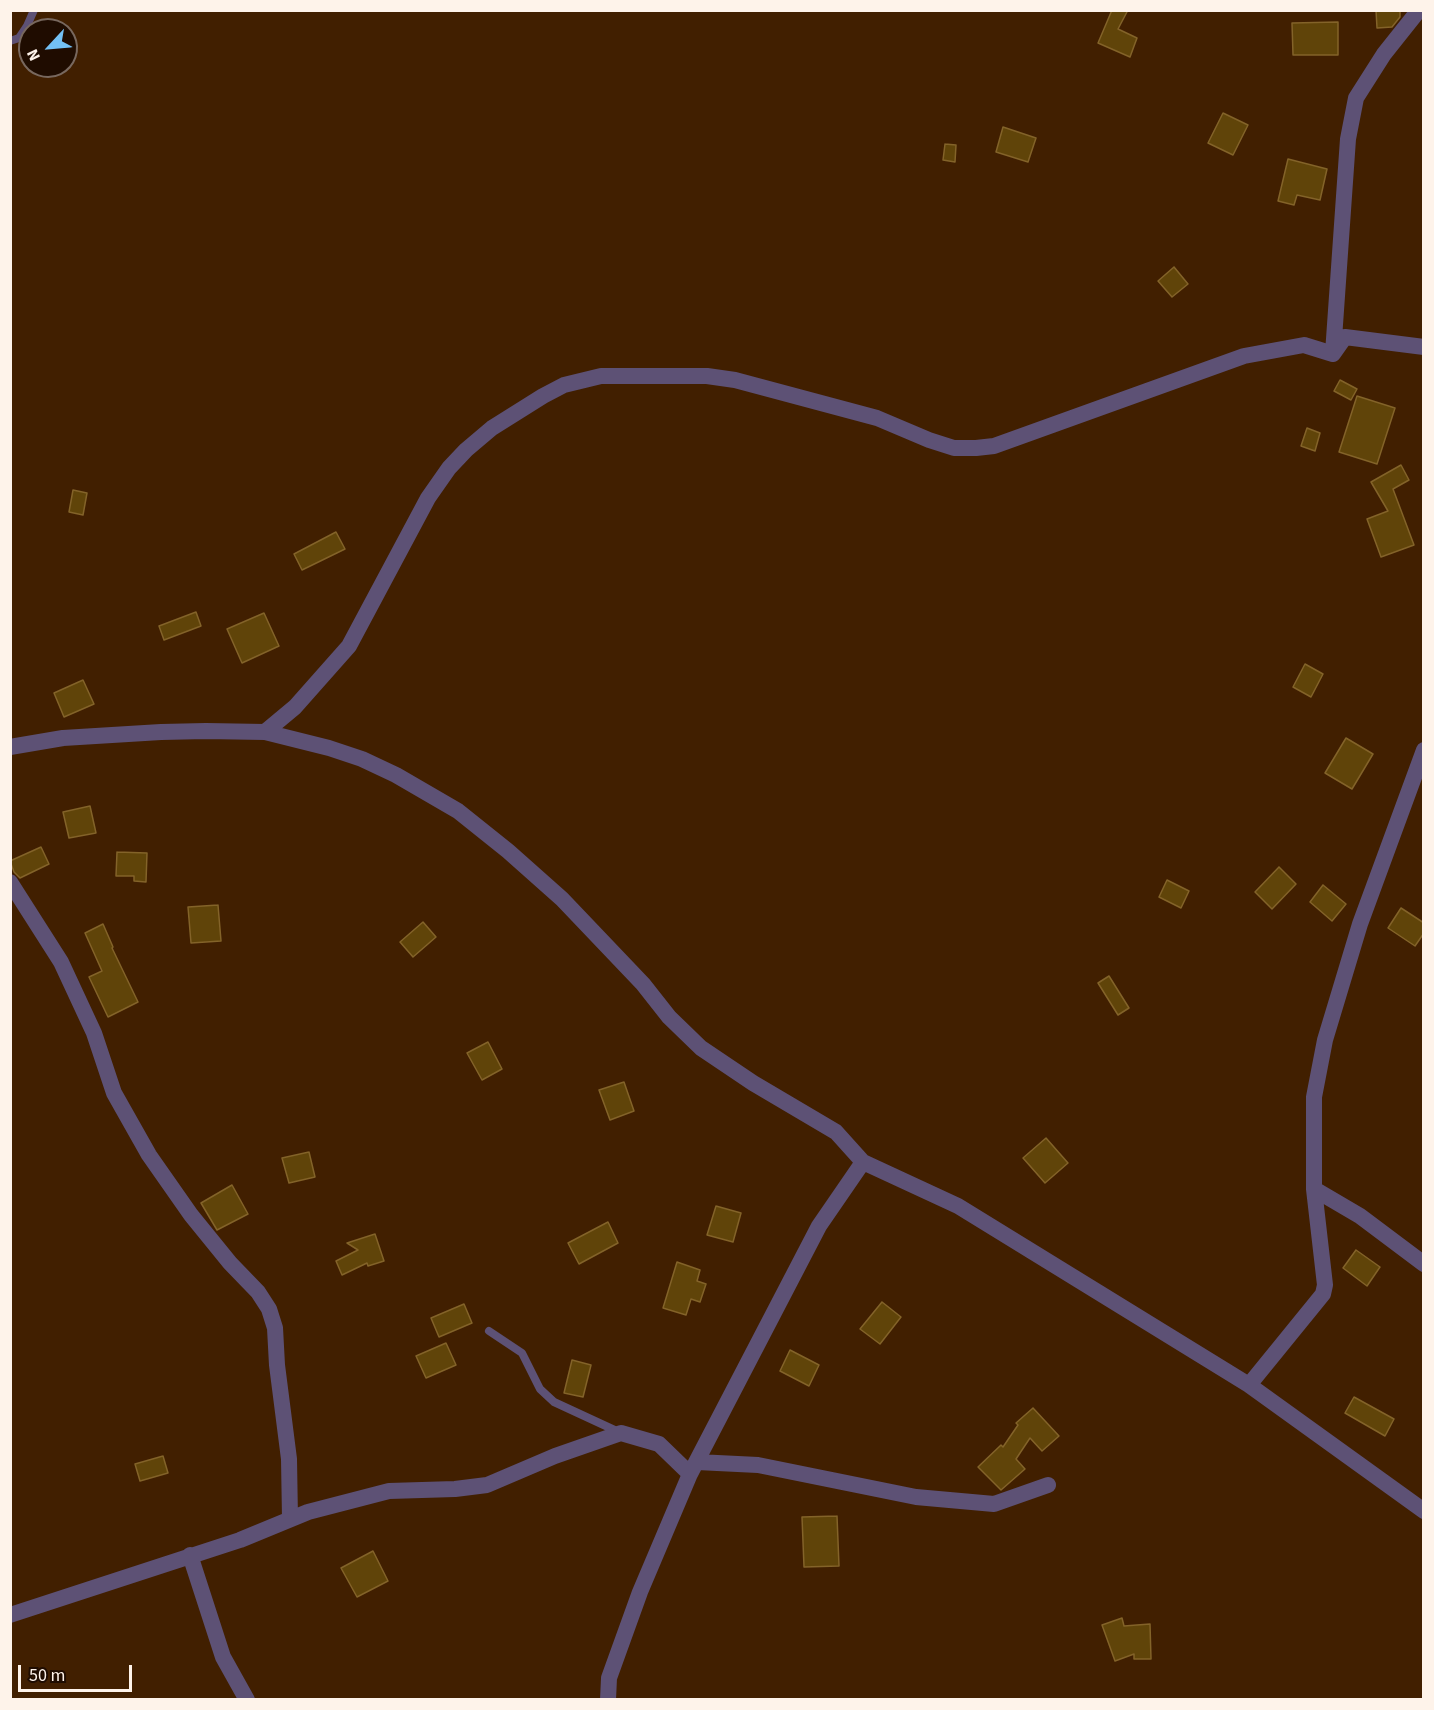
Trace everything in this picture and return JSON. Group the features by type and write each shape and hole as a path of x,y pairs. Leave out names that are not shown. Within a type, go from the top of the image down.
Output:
{"street":[{"path":"1333,354 1348,139 1356,98 1384,54 1419,10"},
{"path":"1333,354 1345,337 1424,346"},
{"path":"265,732 295,707 349,646 428,498 449,468 492,428 564,385 601,376 707,376 735,380 877,418 954,448 976,448 994,446 1244,356 1304,345 1333,354"},
{"path":"10,747 63,738 161,732 206,730 265,732 329,748 362,759 396,775 458,811 508,851 562,899 643,984 686,1035 722,1063 836,1132 863,1162 958,1206 1249,1385 1424,1511"},
{"path":"1249,1385 1323,1294 1325,1285 1314,1189 1314,1097 1325,1040 1360,924 1424,750"},
{"path":"10,882 61,962 94,1033 114,1093 149,1155 191,1215 230,1263 258,1292 269,1309 275,1328 277,1365 289,1459 290,1519"},
{"path":"608,1700 609,1678 640,1592 694,1468 819,1226 863,1162"},
{"path":"1314,1189 1360,1216 1424,1264"},
{"path":"10,1615 240,1540 308,1512 389,1491 455,1489 487,1485 555,1456 621,1433 659,1444 694,1468 758,1465 916,1497 994,1504 1048,1485"},
{"path":"190,1555 223,1657 247,1700"}],"lane":[{"path":"10,41 19,39 34,10"},
{"path":"489,1331 522,1353 540,1389 554,1402 621,1433"}],"building":[{"path":"1112,10 1128,10 1118,29 1137,38 1130,57 1098,43"},
{"path":"1376,10 1400,10 1400,17 1392,27 1377,28"},
{"path":"1338,22 1338,55 1293,55 1292,23"},
{"path":"1223,113 1248,125 1233,155 1208,143"},
{"path":"1003,127 1036,138 1028,162 996,152"},
{"path":"945,144 956,145 955,162 943,160"},
{"path":"1288,159 1327,169 1320,200 1297,195 1294,205 1278,201"},
{"path":"1174,267 1188,284 1172,297 1158,281"},
{"path":"1340,380 1357,389 1351,400 1334,391"},
{"path":"1357,396 1395,408 1377,464 1339,452"},
{"path":"1307,428 1320,433 1315,451 1301,446"},
{"path":"1401,465 1409,480 1393,489 1414,545 1381,557 1367,519 1388,511 1371,482"},
{"path":"73,490 87,493 83,515 69,512"},
{"path":"336,532 345,549 302,570 294,554"},
{"path":"196,612 201,626 164,640 159,626"},
{"path":"264,613 279,646 242,663 227,629"},
{"path":"1305,664 1323,674 1311,697 1293,687"},
{"path":"83,680 94,704 64,717 54,693"},
{"path":"1346,738 1373,754 1352,789 1325,773"},
{"path":"90,806 96,833 69,838 63,812"},
{"path":"41,847 49,864 20,878 14,872 10,861"},
{"path":"117,852 147,853 146,882 134,881 134,876 116,876"},
{"path":"1279,867 1296,884 1272,909 1255,892"},
{"path":"1167,880 1189,891 1181,908 1159,897"},
{"path":"1323,885 1346,904 1332,921 1310,902"},
{"path":"218,905 221,941 191,943 188,907"},
{"path":"1401,908 1424,923 1424,933 1415,946 1388,928"},
{"path":"423,922 436,937 413,957 400,942"},
{"path":"103,924 138,1002 108,1017 89,977 102,971 85,933"},
{"path":"1109,976 1129,1008 1118,1015 1098,983"},
{"path":"488,1042 502,1069 482,1080 467,1053"},
{"path":"624,1082 634,1111 610,1120 599,1090"},
{"path":"1046,1138 1068,1163 1045,1183 1023,1158"},
{"path":"309,1152 315,1177 289,1183 282,1158"},
{"path":"232,1185 248,1214 217,1230 201,1203"},
{"path":"716,1206 741,1213 733,1242 707,1235"},
{"path":"608,1222 618,1243 579,1264 568,1243"},
{"path":"375,1234 384,1261 368,1266 367,1263 342,1275 336,1261 358,1250 347,1243"},
{"path":"1356,1250 1380,1267 1367,1286 1343,1268"},
{"path":"677,1262 700,1270 697,1281 706,1284 700,1302 691,1299 686,1315 663,1308"},
{"path":"882,1302 901,1317 880,1344 860,1329"},
{"path":"464,1304 472,1323 439,1337 431,1318"},
{"path":"446,1343 456,1365 426,1378 416,1356"},
{"path":"790,1350 819,1365 809,1386 780,1371"},
{"path":"572,1360 591,1365 583,1397 564,1393"},
{"path":"1354,1397 1394,1419 1385,1436 1345,1413"},
{"path":"1033,1408 1059,1436 1042,1451 1030,1438 1016,1459 1025,1469 1001,1490 978,1467 1001,1445 1003,1447 1018,1425 1016,1423"},
{"path":"163,1456 168,1473 140,1481 135,1464"},
{"path":"837,1516 839,1566 804,1567 802,1517"},
{"path":"373,1551 388,1581 357,1597 341,1568"},
{"path":"1122,1618 1124,1626 1150,1624 1151,1659 1134,1659 1134,1654 1115,1661 1102,1625"}]}
